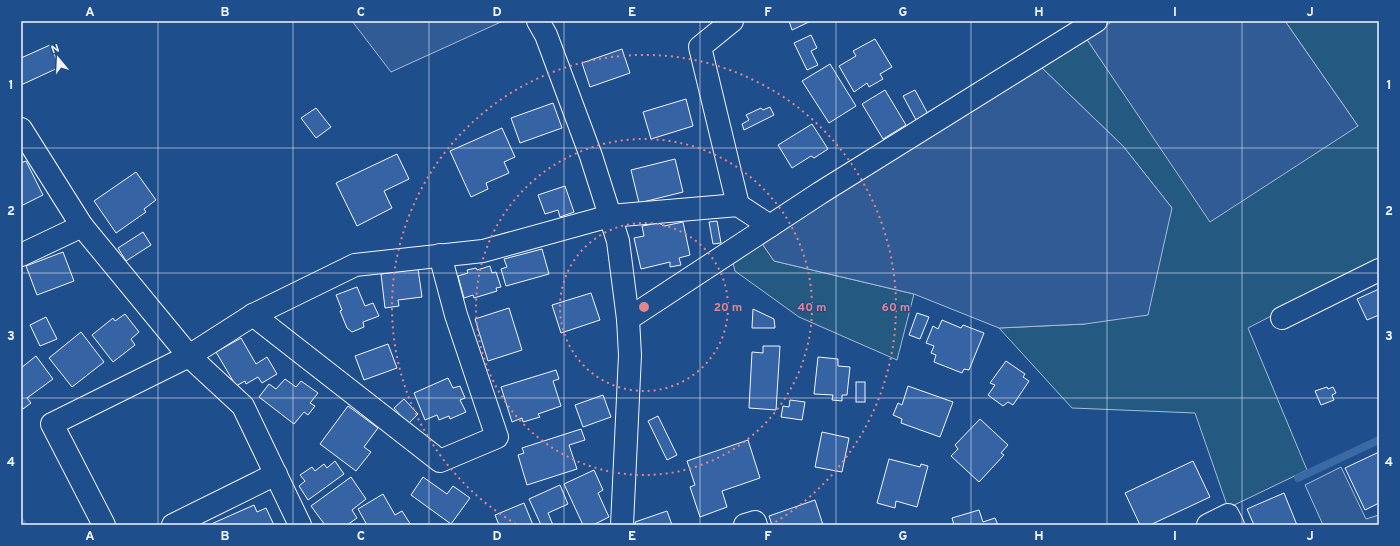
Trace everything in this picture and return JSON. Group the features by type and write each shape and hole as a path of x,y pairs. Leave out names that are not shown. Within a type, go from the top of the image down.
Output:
{"street":[{"path":"538,21 546,35 591,156 618,241 628,318 630,355 622,525"},
{"path":"732,21 700,47 738,205"},
{"path":"628,318 820,193 1096,21"},
{"path":"21,129 82,226 189,356 243,406 300,525"},
{"path":"104,525 52,424 189,356 253,315 355,266 483,251 610,216 738,205 770,226"},
{"path":"21,254 82,226"},
{"path":"253,315 440,461 497,437 456,315 440,255"},
{"path":"1282,318 1379,270"},
{"path":"173,525 276,474"},
{"path":"1208,525 1228,515 1233,525"},
{"path":"745,525 755,522 756,525"}],"shaded area":[{"path":"352,21 503,21 391,72"},
{"path":"1113,21 1285,21 1358,126 1210,222 1086,38"},
{"path":"1285,21 1379,21 1379,260 1248,328 1307,470 1228,508 1195,413 1072,408 999,328 1085,324 1172,208 1123,146 1041,67 1086,38 1148,129 1358,126"},
{"path":"1041,67 1123,146 1172,208 1148,315 1085,324 999,328 914,294 774,261 761,242"},
{"path":"761,242 774,261 914,294 897,360 799,317 735,271 733,263"},
{"path":"1341,467 1366,519 1379,515 1379,525 1323,525 1305,485"}],"building":[{"path":"789,21 811,21 792,30"},
{"path":"811,35 817,48 811,51 818,65 807,70 794,43"},
{"path":"875,39 892,67 880,74 883,79 869,87 867,83 854,92 839,66 856,56 853,51"},
{"path":"50,45 60,67 21,85 21,58"},
{"path":"622,49 630,73 590,87 582,63"},
{"path":"830,64 856,106 829,123 802,81"},
{"path":"885,90 906,125 883,139 862,104"},
{"path":"915,90 928,114 916,120 903,96"},
{"path":"686,99 693,126 651,139 643,112"},
{"path":"553,103 562,128 520,143 511,118"},
{"path":"770,107 774,115 744,130 742,124 749,120 746,115 761,108 763,110"},
{"path":"316,108 331,127 316,138 301,118"},
{"path":"812,124 828,149 814,158 811,156 792,168 778,145"},
{"path":"502,128 515,157 504,162 509,173 486,183 488,189 471,197 450,151"},
{"path":"397,154 409,179 384,191 392,208 357,226 336,183"},
{"path":"675,159 683,192 639,203 631,170"},
{"path":"26,161 43,195 21,206 21,163"},
{"path":"136,172 156,200 144,209 146,212 116,233 94,201"},
{"path":"565,186 574,212 560,217 558,210 545,214 538,195"},
{"path":"717,221 721,243 713,244 709,222"},
{"path":"683,222 690,255 679,258 681,265 670,267 670,262 641,269 634,238 644,236 642,226 659,223 664,226"},
{"path":"143,232 151,245 126,261 118,248"},
{"path":"542,249 549,274 506,286 501,269 507,267 504,259"},
{"path":"63,252 74,281 37,295 26,266"},
{"path":"490,266 492,273 496,272 501,287 496,288 497,291 474,298 473,295 464,298 458,276 468,273 467,270 476,268 477,270"},
{"path":"418,269 422,297 398,300 399,306 385,308 381,274"},
{"path":"357,287 365,306 373,303 379,316 363,322 364,327 352,332 347,328 340,311 342,310 336,295"},
{"path":"1379,289 1379,315 1367,320 1357,299"},
{"path":"591,293 600,320 561,333 552,305"},
{"path":"509,308 522,350 488,361 475,319"},
{"path":"753,309 774,319 775,328 752,328"},
{"path":"917,313 929,317 920,339 909,335"},
{"path":"125,314 139,332 131,339 135,345 113,362 92,335 113,318 115,321"},
{"path":"46,317 57,339 40,346 30,325"},
{"path":"942,320 961,328 963,325 984,333 969,370 964,369 962,373 934,362 936,355 931,353 934,346 926,343 933,326 938,329"},
{"path":"81,332 104,362 72,387 49,358"},
{"path":"241,338 256,364 267,357 277,374 262,383 258,377 246,384 245,381 236,386 216,352"},
{"path":"388,344 397,368 364,380 355,356"},
{"path":"763,346 780,346 776,410 749,408 752,352 763,353"},
{"path":"36,356 53,379 27,398 31,403 23,409 21,406 21,368"},
{"path":"818,357 838,359 838,366 850,367 847,395 842,395 842,401 832,400 833,395 814,394"},
{"path":"1006,361 1025,374 1023,377 1029,381 1013,405 1008,402 1003,406 988,395 995,385 990,383"},
{"path":"556,370 559,379 553,381 561,406 538,414 540,417 523,422 522,418 512,422 501,387"},
{"path":"448,378 453,388 460,386 465,398 460,400 466,412 450,419 449,416 439,420 437,415 425,420 414,393"},
{"path":"285,379 296,387 301,381 318,393 310,403 315,406 308,415 304,412 294,424 259,397 269,384 276,389"},
{"path":"856,382 865,382 865,402 856,402"},
{"path":"908,386 953,402 940,437 901,423 902,419 893,415 898,403 902,405"},
{"path":"1327,387 1328,389 1333,387 1336,393 1332,395 1334,400 1321,405 1315,391"},
{"path":"603,395 611,417 583,427 575,405"},
{"path":"404,399 418,414 408,424 394,408"},
{"path":"790,400 805,402 802,420 781,417 783,406 789,407"},
{"path":"348,406 378,428 364,447 371,452 356,471 320,444"},
{"path":"658,416 677,455 667,460 648,421"},
{"path":"980,419 1008,445 1001,453 1004,455 979,482 951,456 958,449 955,445"},
{"path":"581,429 585,440 569,445 577,469 527,485 518,455 524,453 522,448"},
{"path":"822,432 849,438 842,472 815,467"},
{"path":"748,440 760,478 722,491 727,507 700,517 690,487 695,485 687,461"},
{"path":"1379,452 1379,503 1365,510 1345,468"},
{"path":"889,459 920,467 921,464 928,466 917,507 896,501 895,508 877,503"},
{"path":"335,461 344,474 308,500 299,486 305,481 300,475 312,467 315,471 324,464 327,468"},
{"path":"1193,461 1210,497 1150,525 1140,525 1125,493"},
{"path":"594,470 603,490 598,493 609,517 593,525 583,525 564,484"},
{"path":"351,477 366,499 352,510 357,518 347,525 325,525 311,506"},
{"path":"423,477 447,494 453,486 470,498 451,524 411,495"},
{"path":"560,485 568,504 548,513 553,525 541,525 529,499"},
{"path":"1284,493 1297,525 1254,525 1247,509"},
{"path":"383,494 395,515 402,511 411,525 367,525 358,509"},
{"path":"815,500 823,525 772,525 769,516"},
{"path":"524,503 533,525 499,525 495,515"},
{"path":"254,505 257,512 266,508 274,525 209,525"},
{"path":"979,510 983,522 995,518 998,525 954,525 952,518"},
{"path":"667,511 672,525 636,525 635,522"}],"waterway":[{"path":"1298,478 1379,440"}]}
